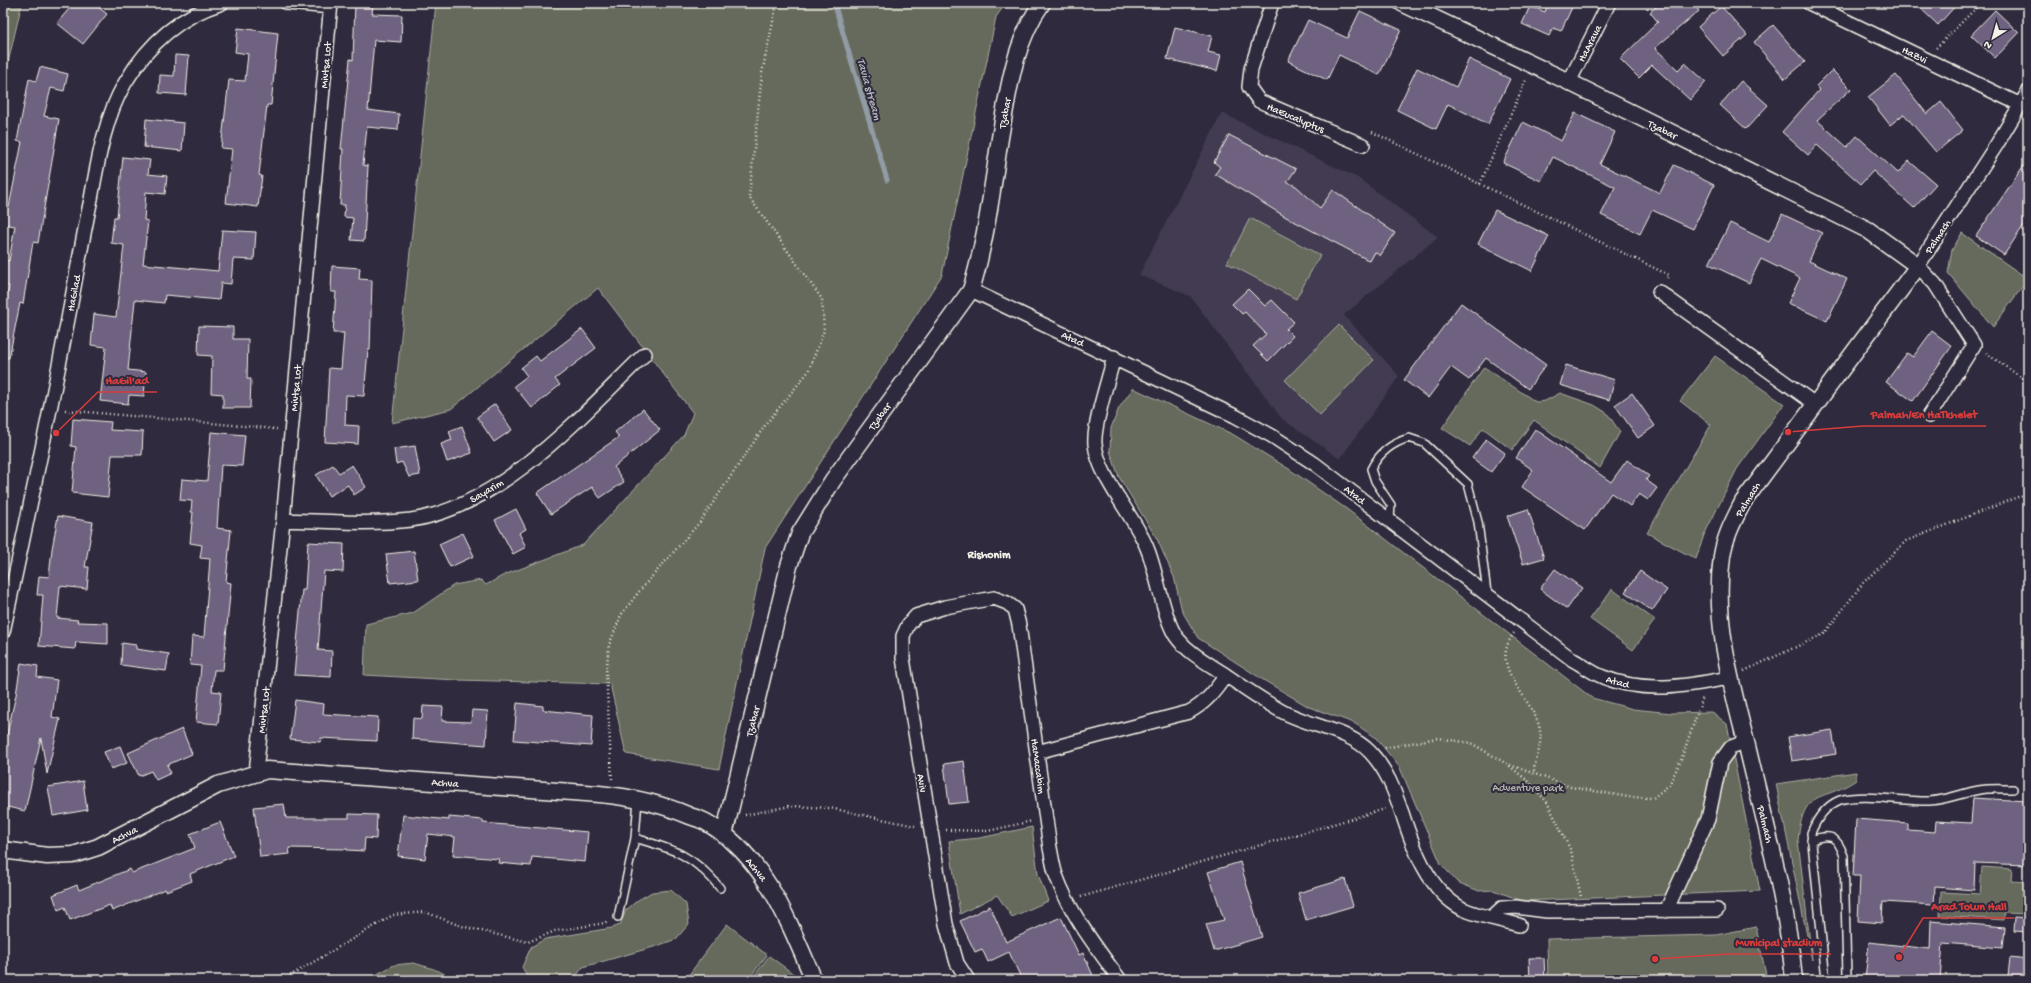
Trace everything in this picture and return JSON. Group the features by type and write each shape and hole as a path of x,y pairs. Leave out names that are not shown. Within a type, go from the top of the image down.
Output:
{"street":[{"name":"HaGilad","path":"3,632 51,409 98,160 112,112 125,84 140,61 159,38 201,9 222,3"},
{"path":"287,3 331,5"},
{"name":"Tzabar","path":"724,835 789,566 800,533 832,480 971,290 980,260 1005,105 1015,61 1026,30 1042,3"},
{"name":"HaEucalyptus","path":"1272,3 1251,69 1249,87 1259,101 1363,145"},
{"name":"Tzabar","path":"1402,3 1569,82 1868,230 1918,266"},
{"name":"HaArava","path":"1569,82 1609,3"},
{"name":"HaZvi","path":"1809,3 2021,105"},
{"name":"Mivtsa Lot","path":"256,772 283,520 331,5"},
{"name":"Palmach","path":"1794,980 1791,945 1771,846 1730,678 1721,626 1720,587 1722,555 1728,533 1743,502 1814,404 1918,266 2028,92"},
{"path":"1918,266 1935,284 1974,345 1929,416"},
{"name":"Atad","path":"971,290 1114,357 1235,416 1272,436 1315,464 1488,593 1573,660 1602,677 1628,685 1654,688 1681,687 1730,678"},
{"path":"1659,292 1814,404"},
{"name":"Sayarim","path":"283,520 367,522 411,520 449,511 488,491 533,458 577,420 645,354"},
{"path":"1114,357 1095,443 1098,458 1113,489 1146,545 1169,622 1177,639 1196,655 1278,709 1302,721 1352,738 1370,751 1393,784 1399,805 1418,855 1431,878 1446,896 1462,908 1491,918 1519,925"},
{"name":"HaMaccabim","path":"945,607 994,598 1007,603 1015,609 1055,874 1067,901 1084,931 1120,980"},
{"name":"Aviv","path":"945,607 916,616 908,624 903,636 903,658 946,924 957,963 968,980"},
{"path":"1037,752 1189,712 1202,705 1216,691 1226,675"},
{"path":"1666,910 1708,819 1720,762 1731,747 1745,742"},
{"name":"Achva","path":"3,850 26,854 73,855 98,847 218,785 256,772 267,770 613,795 638,799 675,810 709,824 738,847 764,877 783,909 814,980"},
{"path":"1491,918 1502,908 1516,907 1547,911 1717,910"}],"lane":[{"path":"1390,520 1391,505 1376,481 1371,469 1376,459 1389,447 1409,438 1424,443 1468,484 1478,522 1488,593"},
{"path":"1826,980 1811,840 1811,833 1821,813 1829,806 1841,800 1854,798 1929,801 1950,798 1981,789 2013,789"},
{"path":"618,917 635,838 638,799"},
{"path":"1811,840 1824,836 1830,836 1838,842 1844,856 1848,976"},
{"path":"635,838 665,846 686,856 706,871 720,888"}],"path":[{"path":"613,795 606,673 609,645 621,615 641,589 700,522 766,424 808,372 824,331 822,299 749,197 762,73 777,3"},
{"path":"1925,59 1981,3"},
{"path":"1480,184 1532,65"},
{"path":"1363,145 1368,130 1669,275 1659,292"},
{"path":"1974,345 2028,382"},
{"path":"51,409 291,430"},
{"path":"1730,678 1824,634 1863,583 1906,541 2028,493"},
{"path":"1520,619 1506,648 1506,661 1519,689 1533,708 1540,731 1539,750 1533,773"},
{"path":"1507,764 1571,787 1628,797 1653,798 1669,785 1681,760 1708,682"},
{"path":"1370,751 1437,738 1471,743 1507,764 1529,782 1547,802 1571,851 1584,911"},
{"path":"1067,901 1399,805"},
{"path":"728,818 790,806 830,808 875,819 931,829 988,831 1046,818"},
{"path":"283,980 393,915 425,912 461,926 528,942 555,931 605,923 608,918"}],"shaded area":[{"path":"1222,113 1358,178 1438,237 1344,315 1399,376 1340,459 1282,419 1190,296 1139,275"}],"green space":[{"path":"3,3 22,3 3,84"},
{"path":"436,3 1006,3 996,17 942,275 765,548 719,769 626,754 610,684 457,680 364,675 366,624 413,613 454,585 481,580 486,585 504,575 583,545 684,435 693,413 598,288 451,409 392,423"},
{"path":"1250,218 1320,255 1296,299 1227,263"},
{"path":"1962,233 2028,279 1993,327 1948,273 1952,250"},
{"path":"1339,325 1374,360 1320,415 1285,380"},
{"path":"1715,356 1784,404 1737,469 1704,535 1696,559 1647,533 1711,425 1680,401"},
{"path":"1484,367 1536,402 1545,401 1560,393 1594,405 1607,413 1620,432 1600,468 1534,420 1512,450 1483,428 1470,446 1442,428"},
{"name":"Adventure park","path":"1133,388 1234,435 1289,469 1348,510 1592,698 1633,709 1672,713 1712,712 1727,724 1760,891 1523,901 1493,890 1479,891 1457,882 1441,864 1400,768 1376,738 1354,723 1309,707 1198,638 1182,611 1174,577 1157,539 1119,477 1110,451 1111,428 1119,408"},
{"path":"1612,589 1655,620 1633,650 1590,619"},
{"path":"1856,772 1856,780 1816,799 1809,804 1801,823 1798,840 1812,960 1776,784"},
{"path":"1032,827 1038,874 1048,901 1012,917 997,895 960,914 949,841 980,838"},
{"path":"1982,867 2012,869 2011,881 2028,882 2028,914 2005,913 2004,920 1940,916 1941,892 1980,894"},
{"path":"671,890 686,904 689,924 676,939 657,946 583,967 573,980 529,980 522,967 531,947 545,939 612,928 620,925 626,910 638,900 652,892"},
{"path":"727,924 767,955 748,980 685,980"},
{"path":"1756,927 1767,980 1548,980 1547,939 1716,935"},
{"path":"769,956 802,980 751,980"},
{"path":"414,963 439,971 452,980 366,980 394,965"}],"building":[{"path":"74,3 93,3 107,14 83,44 57,23"},
{"path":"355,3 373,4 372,14 402,15 401,42 374,40 368,110 399,114 398,130 367,127 363,165 368,166 364,241 351,240 353,218 344,217 345,205 340,205 343,149 341,149 350,59 353,60"},
{"path":"1548,3 1574,3 1561,31 1553,28 1549,36 1522,24 1530,6 1545,12"},
{"path":"1661,3 1693,3 1699,11 1655,48 1678,70 1685,63 1706,82 1690,100 1652,65 1639,78 1620,59 1658,22 1650,12"},
{"path":"1915,3 1958,3 1938,25"},
{"path":"1721,6 1747,35 1723,56 1698,27"},
{"path":"1995,10 2019,33 1995,58 1971,35"},
{"path":"1360,11 1401,30 1379,75 1339,55 1327,80 1288,61 1308,20 1347,38"},
{"path":"1773,25 1805,62 1785,79 1754,42"},
{"path":"1175,27 1212,36 1208,52 1221,55 1217,71 1167,59"},
{"path":"238,28 278,33 271,105 267,105 259,175 262,176 258,207 226,203 232,149 221,148 229,80 245,81 248,54 235,52"},
{"path":"175,55 189,56 186,95 159,93 160,75 174,76"},
{"path":"1469,59 1510,79 1488,124 1448,104 1436,129 1397,110 1417,68 1456,87"},
{"path":"40,67 68,74 64,91 51,88 44,116 59,119 51,167 38,243 33,242 23,304 20,303 9,358 3,358 3,316 9,286 3,285 3,260 9,261 15,226 3,224 3,206 9,207 22,142 17,141 29,79 36,81"},
{"path":"1832,70 1851,89 1817,120 1847,147 1857,136 1898,173 1909,161 1936,184 1914,208 1873,171 1861,184 1817,145 1808,155 1782,132 1819,90 1816,86"},
{"path":"1896,75 1927,114 1941,102 1963,130 1936,152 1904,114 1890,125 1868,97"},
{"path":"1741,81 1768,105 1746,129 1720,105"},
{"path":"1575,113 1615,132 1600,164 1660,193 1674,165 1714,185 1693,229 1652,210 1640,234 1601,215 1615,187 1553,157 1541,181 1503,163 1523,122 1561,141"},
{"path":"146,119 184,123 182,151 144,147"},
{"path":"1229,135 1296,169 1287,182 1296,186 1320,208 1333,190 1395,233 1380,256 1375,252 1370,261 1286,217 1215,174 1220,167 1214,162"},
{"path":"123,157 150,160 148,174 167,176 165,194 146,192 144,220 148,221 143,264 218,271 222,230 256,232 254,260 233,259 231,284 221,283 219,300 165,295 164,303 135,300 128,370 146,372 144,396 129,395 128,404 100,401 106,347 91,345 94,314 116,317 124,245 111,243 114,217 117,217"},
{"path":"2028,159 2028,219 2004,255 1976,236"},
{"path":"1495,210 1549,236 1532,271 1478,244"},
{"path":"1782,214 1822,233 1809,261 1847,279 1827,321 1788,303 1800,278 1761,259 1749,283 1709,264 1730,223 1769,242"},
{"path":"332,266 360,268 359,279 372,280 370,350 368,350 364,396 346,395 345,425 359,426 358,444 325,442 329,368 341,369 344,333 333,333 336,292 331,292"},
{"path":"1248,289 1265,306 1272,300 1294,322 1286,329 1293,336 1268,361 1253,346 1266,334 1245,312 1242,314 1232,304"},
{"path":"1461,303 1546,365 1528,389 1486,358 1469,380 1451,367 1428,398 1404,380"},
{"path":"199,326 233,327 233,339 248,339 247,379 251,379 250,408 223,408 223,394 211,393 212,356 198,355"},
{"path":"582,329 596,348 555,379 560,385 532,408 514,386 527,376 521,368 536,356 540,361"},
{"path":"1932,331 1952,346 1913,401 1886,382 1907,353 1913,357"},
{"path":"1566,365 1615,380 1609,400 1560,385"},
{"path":"1632,393 1655,426 1638,438 1615,405"},
{"path":"495,404 512,430 494,442 477,417"},
{"path":"643,409 660,430 614,467 624,482 600,498 592,487 551,514 537,493 619,437 615,432"},
{"path":"73,419 111,422 110,430 143,432 142,455 112,455 108,497 72,493 76,447 71,446"},
{"path":"462,426 472,453 447,462 441,444 452,440 449,431"},
{"path":"1535,429 1611,482 1627,460 1649,476 1646,480 1657,488 1648,500 1639,494 1630,506 1611,493 1585,530 1522,487 1533,470 1516,458"},
{"path":"211,432 245,435 242,466 221,465 217,528 231,530 226,582 231,583 223,670 214,670 212,691 221,692 218,724 196,722 201,666 190,665 192,636 204,637 210,559 200,558 202,545 190,543 193,512 191,512 192,501 180,500 182,479 207,481"},
{"path":"1486,439 1505,453 1491,472 1472,458"},
{"path":"415,446 420,475 409,477 402,462 396,464 394,449"},
{"path":"333,465 339,473 352,465 366,487 354,495 348,485 329,496 316,475"},
{"path":"516,509 526,529 519,533 526,547 513,554 495,520"},
{"path":"1528,509 1544,558 1523,564 1507,516"},
{"path":"58,516 93,522 85,567 89,567 87,589 60,586 57,618 78,620 77,622 108,623 108,644 76,642 75,649 39,646 43,595 37,595 39,576 49,577"},
{"path":"463,533 474,556 450,567 439,544"},
{"path":"308,542 344,544 343,572 324,571 318,650 332,651 331,677 294,675 302,590 305,590"},
{"path":"414,551 418,580 390,583 386,554"},
{"path":"1555,569 1582,588 1567,609 1540,589"},
{"path":"1640,571 1667,590 1652,611 1625,592"},
{"path":"122,643 136,645 136,649 169,654 166,671 121,665"},
{"path":"21,663 38,666 37,677 57,680 52,717 60,719 47,774 41,738 25,811 3,806 3,751 16,695"},
{"path":"295,700 324,704 323,714 378,717 377,741 321,738 320,742 290,739"},
{"path":"517,703 543,706 543,710 593,715 591,746 514,740"},
{"path":"423,706 443,707 442,721 471,722 472,710 488,711 486,745 412,739 413,718 422,719"},
{"path":"182,729 192,754 167,765 171,773 156,780 151,771 139,776 128,753"},
{"path":"1832,730 1836,754 1792,761 1788,737"},
{"path":"120,746 127,763 111,769 104,752"},
{"path":"964,761 969,802 949,804 944,764"},
{"path":"83,781 87,810 53,816 48,787"},
{"path":"1973,798 2028,801 2028,865 1975,863 1974,890 1935,887 1934,905 1883,902 1882,923 1858,921 1860,876 1853,876 1856,819 1908,823 1908,830 1935,832 1936,821 1971,823"},
{"path":"284,804 286,818 349,818 349,814 377,815 376,839 365,838 364,851 347,849 289,848 290,854 260,857 254,807"},
{"path":"403,815 449,820 449,817 483,820 483,823 588,832 585,862 532,857 531,866 498,863 499,859 453,855 455,837 428,834 425,859 398,856"},
{"path":"220,822 234,856 190,874 192,881 166,891 165,889 112,911 110,905 70,920 65,907 58,910 53,895 77,885 79,890 130,869 132,873 195,848 190,834"},
{"path":"1240,862 1262,937 1214,951 1206,924 1224,920 1208,872"},
{"path":"1345,879 1353,906 1306,920 1298,893"},
{"path":"990,906 1006,942 1061,917 1079,955 1083,953 1095,980 1022,980 1009,952 988,962 982,949 975,952 960,921"},
{"path":"2015,917 2028,918 2028,932 2014,931"},
{"path":"1931,921 2005,927 2003,948 1943,943 1940,980 1865,980 1869,942 1930,949"},
{"path":"1529,958 1544,958 1545,980 1530,980"},
{"path":"2010,958 2028,960 2028,978 2008,976"}],"waterway":[{"name":"Tavia stream","path":"834,3 887,180"}],"place":[{"name":"Palmah/En HaTkhelet","path":"1788,432"},
{"name":"HaGil'ad","path":"56,433"},
{"name":"Arad Town Hall","path":"1899,957"},
{"name":"Municipal stadium","path":"1655,959"}],"district":[{"name":"Rishonim","path":"989,554"}]}
